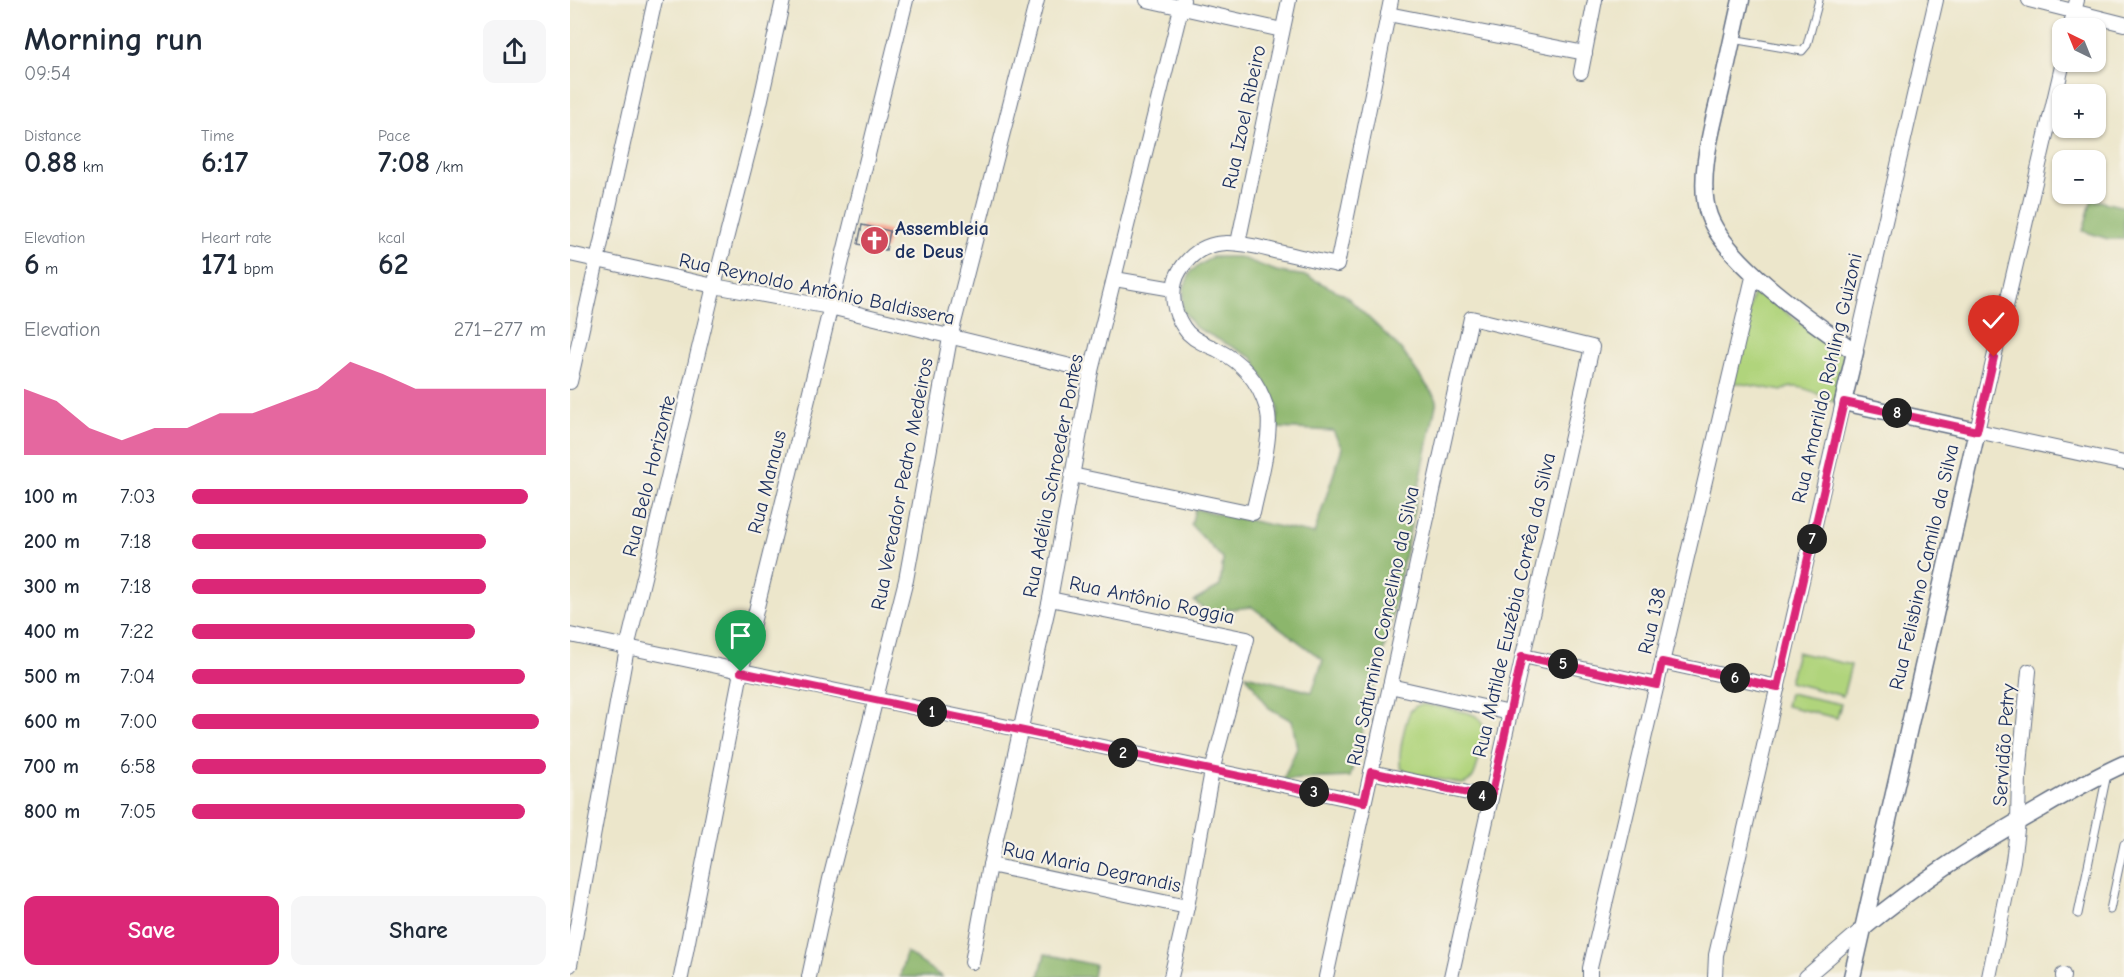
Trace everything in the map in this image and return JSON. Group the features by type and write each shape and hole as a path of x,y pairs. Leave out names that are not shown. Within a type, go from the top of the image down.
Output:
{"street":[{"path":"570,382 655,0"},
{"name":"Rua Belo Horizonte","path":"570,965 627,648 755,126 783,0"},
{"name":"Rua Manaus","path":"681,977 741,672 906,0"},
{"name":"Rua Vereador Pedro Medeiros","path":"809,977 830,879 906,580 950,338 1037,0"},
{"path":"1147,0 1182,4 1282,30"},
{"name":"Rua Izoel Ribeiro","path":"1238,243 1289,0"},
{"path":"1581,72 1595,0"},
{"path":"1741,0 1706,165 1705,201 1709,217 1726,244 1754,273 1801,313 1855,352"},
{"name":"Rua Amarildo Rohling Guizoni","path":"1715,977 1716,955 1936,0"},
{"path":"2029,0 2075,6 2124,24"},
{"name":"Rua Adélia Schroeder Pontes","path":"972,962 990,865 1050,599 1091,371 1182,4"},
{"path":"1072,475 1253,513 1269,424 1267,407 1252,377 1243,366 1190,334 1177,315 1173,289 1179,271 1198,251 1218,243 1238,243 1337,265 1390,7 1585,53"},
{"name":"Rua Felisbino Camilo da Silva","path":"1852,977 2060,72"},
{"name":"Rua Reynoldo Antônio Baldissera","path":"570,254 714,286 830,307 1091,371"},
{"name":"Rua 138","path":"1590,977 1754,273"},
{"path":"1115,279 1173,289"},
{"name":"Rua Saturnino Concelino da Silva","path":"1326,977 1471,318 1592,347"},
{"name":"Rua Matilde Euzébia Corrêa da Silva","path":"1450,977 1592,347"},
{"path":"1844,402 2124,463"},
{"name":"Rua Antônio Roggia","path":"1050,599 1247,639 1212,771"},
{"path":"570,636 1364,802"},
{"path":"1522,656 1657,685"},
{"path":"1662,662 1778,687"},
{"name":"Servidão Petry","path":"1989,977 2013,861 2029,671"},
{"path":"1390,686 1510,713"},
{"path":"1806,977 1862,929 1934,873 2018,822 2124,764"},
{"path":"1171,977 1187,907 1212,771"},
{"path":"1371,772 1491,798"},
{"name":"Rua Maria Degrandis","path":"990,865 1187,907"}],"lane":[{"path":"1732,39 1802,51 1807,45 1819,0"},
{"path":"2078,914 2108,771"},
{"path":"2110,910 2124,844"}],"green space":[{"path":"2106,202 2124,207 2124,239 2108,239 2083,231 2091,204"},
{"path":"1212,257 1239,257 1279,272 1307,276 1345,295 1400,348 1437,400 1390,626 1350,777 1283,780 1297,748 1292,721 1269,708 1246,675 1312,692 1323,660 1252,607 1207,611 1194,601 1220,586 1223,559 1191,525 1195,509 1314,534 1342,448 1333,431 1277,428 1278,407 1253,358 1195,327 1182,309 1184,288 1191,271"},
{"path":"1754,289 1845,355 1834,402 1801,388 1788,388 1782,391 1732,382"},
{"path":"1797,652 1851,665 1843,696 1789,682"},
{"path":"1789,693 1841,704 1837,718 1786,706"},
{"path":"1422,704 1462,711 1480,719 1483,730 1480,756 1473,777 1468,782 1462,784 1409,773 1401,768 1401,749 1408,717 1412,709"},
{"path":"906,952 942,977 900,977"},
{"path":"1045,954 1095,965 1093,977 1039,977"}],"building":[{"name":"Assembleia de Deus","path":"862,225 890,231 886,250 858,244"}],"place":[{"name":"Assembleia de Deus","path":"874,240"}],"route":[{"path":"741,672 1364,802 1371,772 1491,798 1522,656 1657,685 1662,662 1778,687 1844,402 1977,431 1994,357"}]}
